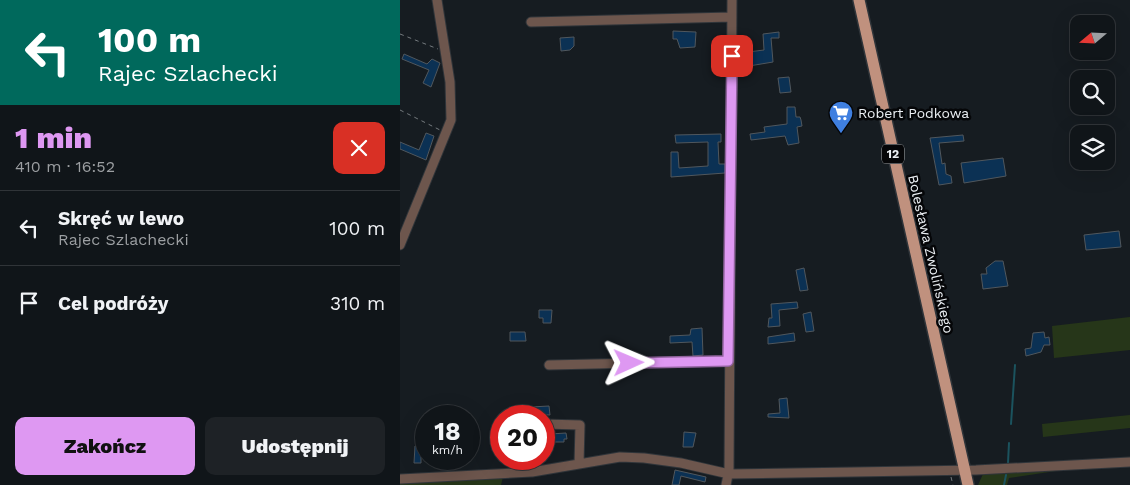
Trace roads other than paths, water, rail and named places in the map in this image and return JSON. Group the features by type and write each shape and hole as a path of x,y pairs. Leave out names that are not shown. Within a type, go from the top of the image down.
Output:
{"main road":[{"name":"Bolesława Zwolińskiego","path":"859,0 968,485"}],"street":[{"path":"400,244 447,134 451,120 452,105 437,0"},
{"path":"726,485 729,474 728,361 732,0"},
{"path":"531,22 732,17"},
{"path":"549,365 728,361"},
{"path":"555,424 580,425 580,464"},
{"path":"400,479 532,472 620,458 644,458 729,474 964,469 1130,462"}],"waterway":[{"path":"1011,424 1015,365"},
{"path":"1008,463 1009,443"},
{"path":"1004,485 1006,475"}],"place":[{"name":"Robert Podkowa","path":"841,134"}]}
